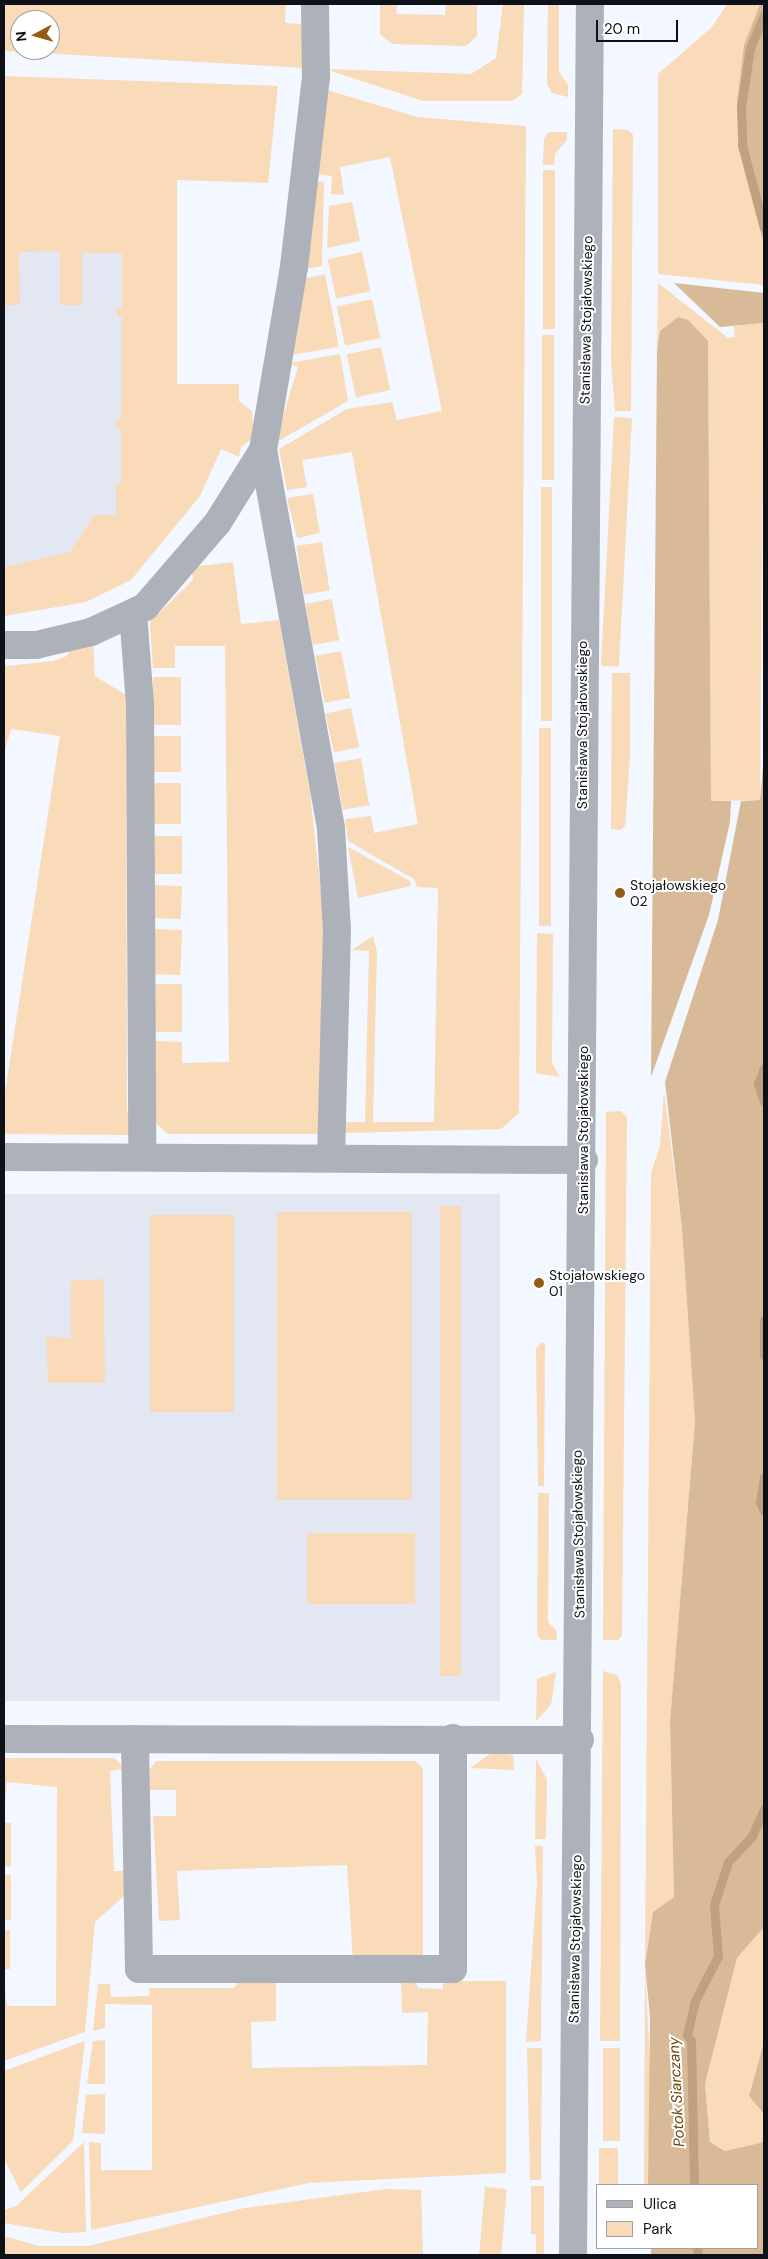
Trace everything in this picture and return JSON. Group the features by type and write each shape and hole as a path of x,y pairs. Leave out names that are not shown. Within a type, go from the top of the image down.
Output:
{"street":[{"path":"315,4 316,78 294,266 263,450 331,829 337,929 331,1157"},
{"name":"Stanisława Stojałowskiego","path":"573,2255 580,1740 576,1480 584,1160 581,826 590,4"},
{"path":"4,645 36,645 91,632 145,607 218,522 263,450"},
{"path":"133,613 140,704 142,1157"},
{"path":"4,1157 331,1157 584,1160"},
{"path":"135,1740 139,1969 453,1969 453,1738"},
{"path":"4,1740 453,1738 580,1740"}],"shaded area":[{"path":"760,4 764,4 764,244 752,197 737,102 744,45"},
{"path":"4,132 140,132 140,567 4,567"},
{"path":"674,283 764,293 764,323 720,327"},
{"path":"678,317 688,320 708,341 711,801 731,801 730,822 709,915 651,1077 657,350 660,331"},
{"path":"764,754 764,1927 737,1958 705,2084 710,2142 725,2151 764,2142 764,2255 651,2255 651,2249 758,2249 758,2184 648,2184 650,2017 645,1964 653,1912 674,1897 670,1721 695,1422 682,1229 665,1082 718,920 741,801 760,800"},
{"path":"4,1194 500,1194 500,1701 4,1701"},
{"path":"764,2042 764,2114 749,2096"}],"green space":[{"path":"4,4 286,4 285,23 302,24 305,68 60,54 60,10 10,10 10,51 4,51"},
{"path":"380,4 397,4 396,14 445,15 446,5 477,4 477,36 466,46 392,44 380,34"},
{"path":"503,4 524,4 522,94 512,101 423,101 325,69 471,74 496,58"},
{"path":"548,4 559,4 559,72 568,85 568,97 552,93 547,84"},
{"path":"727,4 760,4 744,45 737,102 752,197 764,244 764,285 658,274 658,74 712,27"},
{"path":"4,76 278,86 268,183 177,180 177,384 239,384 239,401 252,411 254,437 241,447 239,457 221,449 200,496 131,580 86,602 4,616 4,567 70,552 94,515 116,515 116,484 121,483 121,429 116,428 116,420 121,419 122,317 117,317 117,308 122,308 122,253 82,253 82,305 60,305 60,251 19,252 20,305 4,305"},
{"path":"324,89 417,117 526,126 519,1113 501,1129 345,1133 346,1122 365,1122 369,951 352,950 373,936 377,952 373,1122 434,1122 438,888 417,887 414,879 348,841 345,819 371,816 374,833 418,824 352,452 302,460 307,487 287,490 279,449 347,409 392,402 397,420 442,411 390,157 340,167 344,195 331,194 332,176 314,174"},
{"path":"613,129 628,130 633,135 631,411 615,411 611,362"},
{"path":"549,132 567,132 567,140 555,154 554,165 543,165 544,139"},
{"path":"543,170 555,170 555,329 543,329"},
{"path":"312,180 324,182 322,266 304,269"},
{"path":"352,202 360,241 327,248 329,206"},
{"path":"362,252 370,291 336,298 328,259"},
{"path":"325,274 339,347 290,355 303,279"},
{"path":"658,283 728,338 735,337 734,326 764,323 760,800 711,801 708,341 660,331 657,349"},
{"path":"372,299 380,338 345,346 337,306"},
{"path":"542,335 554,335 554,480 542,480"},
{"path":"381,347 390,390 356,397 347,354"},
{"path":"340,354 348,401 275,443 298,367 289,363"},
{"path":"614,417 632,418 619,667 601,666"},
{"path":"541,487 552,487 552,721 541,721"},
{"path":"313,494 320,533 297,538 287,498"},
{"path":"322,542 330,590 304,594 296,546"},
{"path":"233,562 241,624 279,620 310,793 324,917 318,1134 168,1134 156,1123 155,1041 182,1042 182,1063 229,1062 225,646 175,646 175,668 153,668 149,609 159,613 193,580 192,567"},
{"path":"332,599 339,640 313,645 305,604"},
{"path":"93,641 95,676 126,695 127,1112 135,1112 130,1135 4,1134 4,1099 60,736 11,729 4,754 4,662 7,666 53,661 67,656 72,645"},
{"path":"341,651 350,698 325,703 315,656"},
{"path":"612,673 630,673 630,757 625,826 620,830 611,829"},
{"path":"153,677 181,677 181,725 153,725"},
{"path":"351,708 359,747 334,753 326,713"},
{"path":"539,728 551,728 551,926 539,926"},
{"path":"151,736 181,736 181,772 151,772"},
{"path":"361,758 369,805 343,810 334,763"},
{"path":"151,783 181,783 181,824 151,824"},
{"path":"152,836 182,836 182,874 152,874"},
{"path":"348,847 410,881 411,886 358,898"},
{"path":"153,885 182,886 181,919 152,918"},
{"path":"153,929 182,930 180,975 151,974"},
{"path":"537,933 553,934 552,1063 560,1077 536,1073"},
{"path":"154,984 182,984 182,1032 154,1032"},
{"path":"664,1092 682,1229 695,1422 670,1721 674,1897 653,1912 645,1963 651,1173 660,1146"},
{"path":"621,1111 627,1117 622,1636 618,1640 603,1640 606,1112"},
{"path":"440,1206 461,1206 461,1676 440,1676"},
{"path":"277,1212 412,1212 412,1500 277,1500"},
{"path":"150,1215 234,1215 234,1412 150,1412"},
{"path":"104,1279 105,1383 48,1383 46,1336 71,1339 71,1281"},
{"path":"541,1343 545,1343 544,1486 538,1486 536,1349"},
{"path":"538,1493 549,1493 548,1622 556,1630 557,1640 541,1640 537,1635"},
{"path":"307,1533 415,1533 415,1604 307,1604"},
{"path":"603,1671 617,1675 621,1684 620,2041 600,2041"},
{"path":"556,1672 551,1705 536,1721 537,1679"},
{"path":"493,1752 513,1755 514,1770 470,1768"},
{"path":"4,1758 114,1758 119,1762 123,1769 110,1771 114,1871 124,1871 125,1895 95,1922 85,2032 4,2061 4,1979 7,2006 56,2006 57,1787 7,1782 4,1813"},
{"path":"536,1759 547,1779 546,1839 535,1839"},
{"path":"156,1761 415,1761 423,1768 423,1964 353,1961 347,1865 177,1871 180,1920 159,1921 153,1816 176,1816 176,1790 150,1790 150,1769"},
{"path":"4,1823 11,1823 11,1866 4,1866"},
{"path":"535,1846 543,1846 541,2041 526,2042 537,1883"},
{"path":"4,1875 11,1875 11,1920 4,1920"},
{"path":"764,1927 764,2042 749,2096 764,2114 764,2142 725,2151 710,2142 705,2084 737,1958"},
{"path":"4,1930 10,1930 10,1969 4,1969"},
{"path":"645,1963 650,2069 648,2184 644,2184"},
{"path":"276,1977 276,2021 251,2022 252,2068 427,2065 428,2012 402,2013 401,1980 415,1980 418,1988 443,1989 443,1981 506,1981 506,2173 309,2183 91,2230 89,2142 101,2143 101,2170 152,2170 152,2005 105,2004 105,2028 93,2031 98,1984 110,1984 111,1997 149,1996 149,1988 234,1988 241,1978"},
{"path":"105,2040 105,2084 87,2084 93,2041"},
{"path":"85,2041 73,2141 21,2192 4,2159 4,2071"},
{"path":"527,2048 542,2048 541,2180 530,2180"},
{"path":"603,2048 620,2048 620,2141 603,2141"},
{"path":"105,2094 105,2134 82,2133 86,2095"},
{"path":"84,2142 86,2232 63,2233 4,2223 4,2210 16,2206"},
{"path":"599,2148 618,2148 618,2184 599,2184"},
{"path":"531,2186 544,2186 544,2255 536,2255 536,2234 531,2234"},
{"path":"485,2187 507,2189 501,2255 479,2255"},
{"path":"386,2189 421,2190 423,2255 4,2255 4,2236 39,2246 88,2246 244,2208"}],"waterway":[{"name":"Potok Siarczany","path":"764,15 750,48 741,107 742,145 764,228"},
{"name":"Potok Siarczany","path":"764,1068 758,1084 764,1101"},
{"name":"Potok Siarczany","path":"764,1320 764,1355"},
{"name":"Potok Siarczany","path":"764,1477 760,1502 764,1511"},
{"name":"Potok Siarczany","path":"694,2184 691,2041 687,2035 695,2001 718,1956 714,1905 728,1862 752,1836 764,1809"},
{"name":"Potok Siarczany","path":"697,2249 698,2255"}],"place":[{"name":"Stojałowskiego 02","path":"620,893"},
{"name":"Stojałowskiego 01","path":"539,1283"}]}
